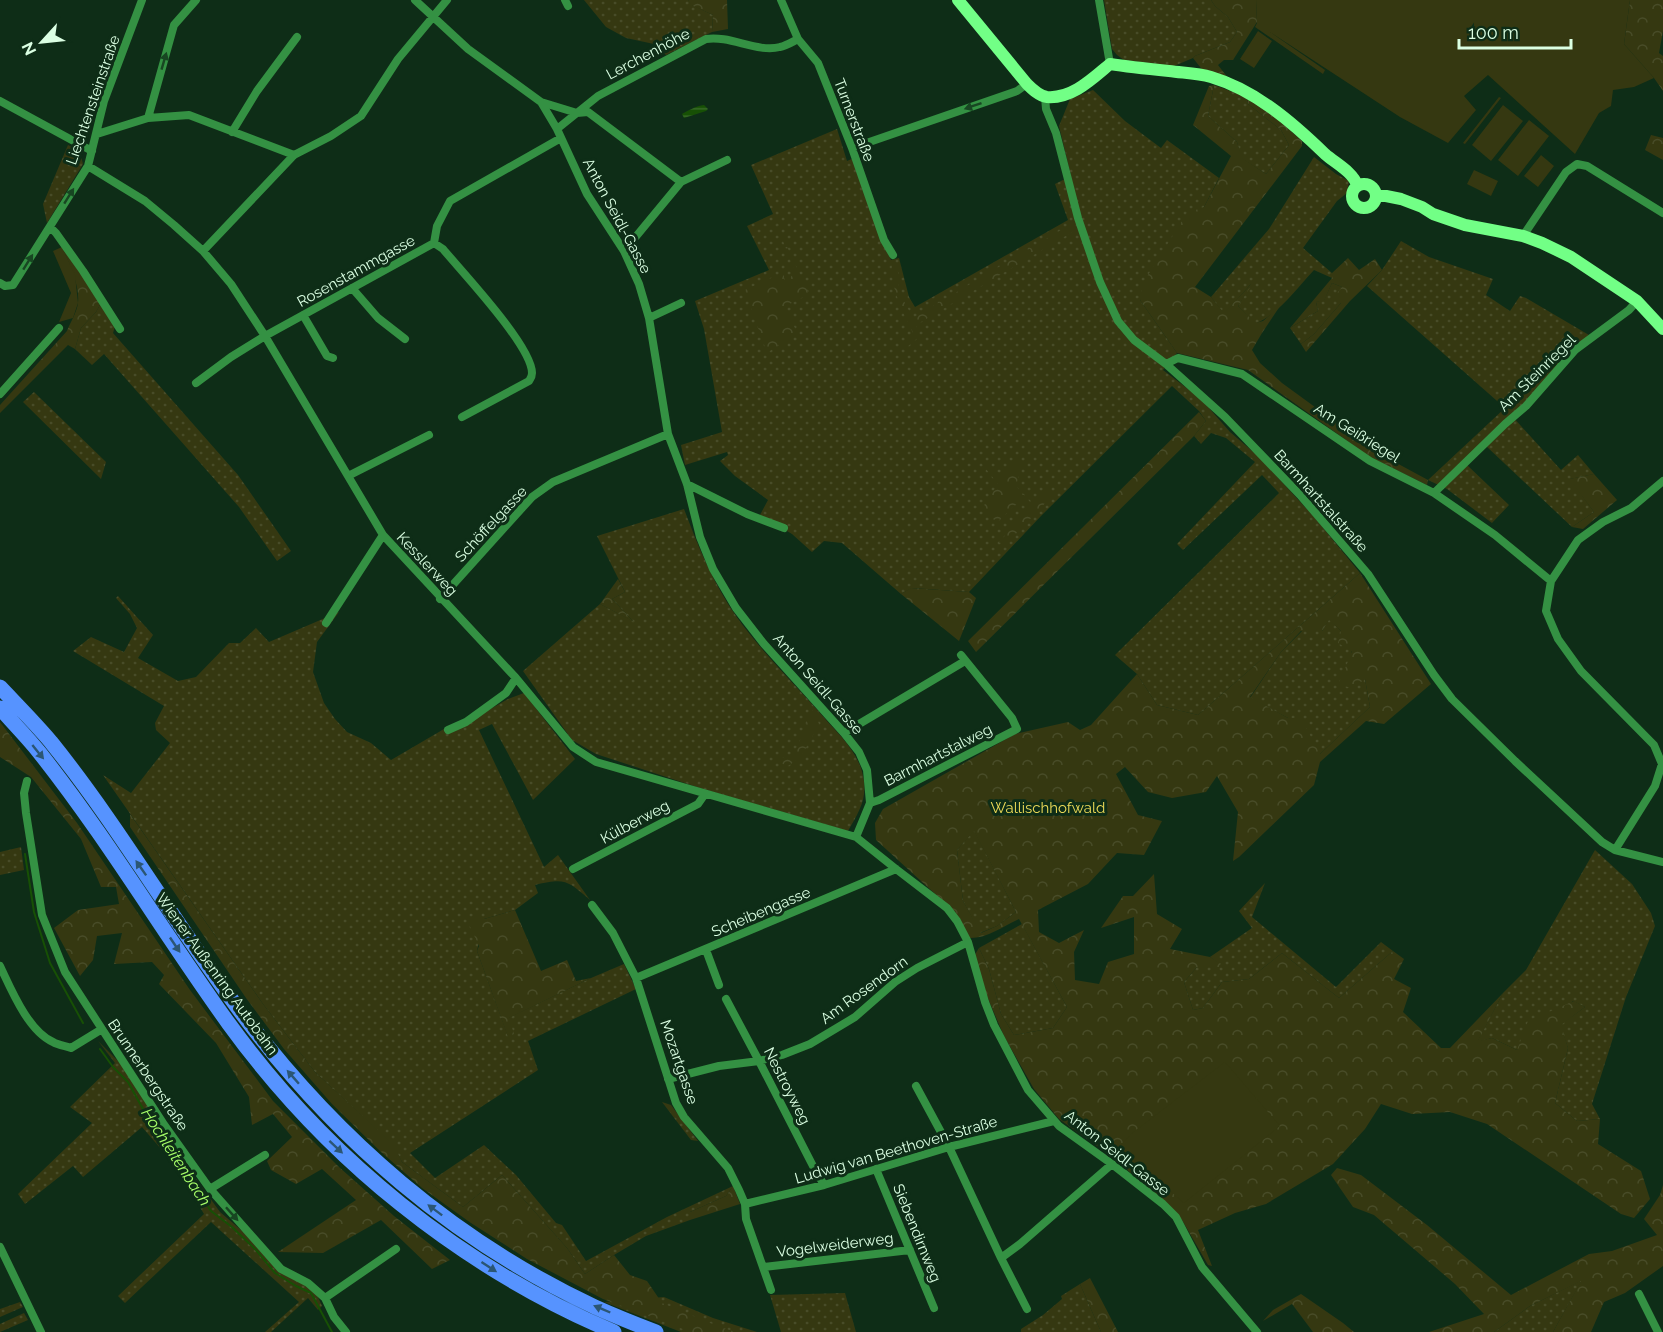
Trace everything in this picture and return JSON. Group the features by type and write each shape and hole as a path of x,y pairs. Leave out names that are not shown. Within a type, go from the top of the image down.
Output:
{"highway":[{"name":"Wiener Außenring Autobahn","path":"0,687 50,742 100,808 243,1015 291,1075 338,1126 399,1183 460,1229 524,1269 594,1307 656,1332"},
{"name":"Wiener Außenring Autobahn","path":"0,708 38,751 87,817 230,1024 277,1085 326,1137 388,1195 449,1241 513,1282 614,1332"}],"main road":[{"path":"958,0 1027,84 1045,97 1064,95 1081,87 1110,64 1198,74 1219,80 1249,94 1310,139 1334,163 1349,173 1357,185"},
{"path":"1357,185 1370,185 1373,188 1375,201 1369,207 1361,208 1354,203 1352,192 1357,185"},
{"path":"1376,196 1401,198 1433,214 1465,225 1523,236 1542,243 1571,257 1637,301 1663,329"}],"street":[{"name":"Liechtensteinstraße","path":"0,283 5,286 14,285 88,166 104,101 142,0"},
{"path":"148,118 174,25 196,0"},
{"name":"Anton Seidl-Gasse","path":"415,0 468,49 541,102 557,129 587,194 624,251 639,284 649,318 668,434 687,484 700,537 713,569 736,608 764,644 844,733 859,752 867,770 870,803 856,837 947,908 968,942 985,1002 997,1033 1028,1090 1054,1121 1163,1204 1176,1218 1202,1268 1257,1332"},
{"path":"202,251 294,155 331,136 361,116 398,59 447,0"},
{"name":"Turnerstraße","path":"781,0 798,39 818,63 852,148 884,240 893,255"},
{"path":"1099,0 1110,64"},
{"path":"232,132 257,91 297,37"},
{"name":"Lerchenhöhe","path":"557,129 598,96 705,39 716,37 755,46 779,47 798,39"},
{"path":"852,148 1017,91 1027,84"},
{"name":"Barmhartstalstraße","path":"1045,97 1046,109 1056,133 1078,218 1100,282 1118,321 1134,340 1166,364 1225,417 1300,495 1368,574 1452,699 1522,769 1602,842 1615,850 1663,862"},
{"path":"0,101 92,151"},
{"path":"541,102 577,113 588,112 681,182"},
{"path":"97,134 148,118 189,115 294,155"},
{"name":"Rosenstammgasse","path":"196,384 231,357 266,336 434,243 437,226 450,201 561,138"},
{"path":"624,251 681,182 727,160"},
{"path":"1523,236 1566,172 1577,164 1587,166 1663,213"},
{"name":"Kesslerweg","path":"88,166 145,201 202,251 231,284 266,336 382,535 516,678 573,747 596,762 856,837"},
{"path":"50,227 83,271 120,328"},
{"path":"434,243 443,249 513,332 531,366 532,375 529,381 462,417"},
{"path":"352,288 378,318 405,339"},
{"name":"Am Steinriegel","path":"1434,493 1526,406 1575,350 1629,310 1637,301"},
{"path":"649,318 681,303"},
{"path":"303,315 327,356 333,358"},
{"path":"0,394 59,328"},
{"name":"Am Geißriegel","path":"1166,364 1178,358 1242,374 1370,461 1434,493 1495,535 1551,581"},
{"name":"Schöffelgasse","path":"440,599 532,497 553,482 668,434"},
{"path":"348,476 429,435"},
{"path":"1615,850 1655,786 1662,764 1654,745 1581,671 1558,639 1546,611 1551,581 1578,540 1603,522 1631,508 1663,481"},
{"path":"687,484 747,514 784,528"},
{"path":"326,622 382,535"},
{"name":"Barmhartstalweg","path":"844,733 963,658 1012,718 1017,729 870,803"},
{"path":"447,730 466,722 506,693 516,678"},
{"name":"Brunnerbergstraße","path":"27,780 24,793 26,813 42,915 65,972 163,1123 210,1189 281,1269 308,1283 325,1298 334,1317 346,1332"},
{"name":"Külberweg","path":"573,869 698,804 705,794"},
{"name":"Scheibengasse","path":"636,978 896,869"},
{"name":"Mozartgasse","path":"592,905 613,933 636,978 676,1103 684,1117 728,1168 746,1204 746,1219 771,1290"},
{"name":"Am Rosendorn","path":"669,1079 719,1066 759,1061 810,1044 855,1017 895,982 968,942"},
{"path":"706,950 719,985"},
{"path":"0,966 19,1006 35,1028 52,1042 71,1047 102,1029"},
{"name":"Nestroyweg","path":"726,999 824,1185"},
{"path":"916,1086 949,1147 1027,1310"},
{"name":"Ludwig van Beethoven-Straße","path":"746,1204 824,1185 949,1147 1054,1121"},
{"path":"210,1189 266,1155"},
{"path":"1001,1258 1112,1164"},
{"name":"Siebendirnweg","path":"876,1169 934,1308"},
{"path":"0,1247 41,1332"},
{"path":"325,1298 396,1250"},
{"name":"Vogelweiderweg","path":"764,1267 910,1250"},
{"path":"1639,1294 1658,1332"}],"green space":[{"path":"584,0 688,0 692,5 713,15 712,32 666,55 654,44 626,38 606,27"},
{"path":"688,0 727,0 728,29 712,32 713,15 691,5"},
{"path":"1104,0 1211,0 1228,17 1237,32 1230,42 1174,66 1124,60 1112,49"},
{"path":"1211,0 1256,0 1257,22 1233,60 1224,60 1218,65 1231,82 1204,72 1193,58 1230,42 1237,32 1228,17"},
{"path":"1256,0 1630,0 1624,44 1654,78 1634,87 1613,90 1611,106 1599,113 1575,154 1488,75 1464,96 1476,110 1448,143 1400,117 1270,32 1325,70 1323,74 1255,27 1257,23"},
{"path":"1630,0 1663,0 1663,31 1659,53 1663,56 1663,91 1624,44"},
{"path":"1258,31 1272,41 1254,68 1240,59"},
{"path":"1214,85 1247,97 1248,104 1281,130 1289,145 1266,174 1241,158 1237,142 1208,116"},
{"path":"1214,85 1208,116 1237,142 1242,158 1266,174 1289,145 1281,130 1248,104 1247,97 1272,114 1302,141 1302,146 1195,287 1211,297 1224,313 1255,280 1238,306 1255,323 1263,321 1280,306 1252,350 1260,363 1282,383 1378,453 1428,480 1427,485 1370,457 1248,370 1177,353 1140,300 1143,283 1187,213 1204,207 1231,156 1193,125 1209,86"},
{"path":"1093,90 1125,121 1161,148 1167,140 1219,178 1204,207 1140,300 1177,353 1163,370 1201,399 1230,432 1258,456 1315,518 1360,573 1198,715 1157,705 1137,674 1115,655 1279,493 1262,475 1183,550 1177,544 1255,462 1226,438 1211,433 1201,444 1194,436 1206,421 1199,411 1172,386 1041,516 969,592 912,588 901,594 842,543 824,541 812,552 792,534 760,515 768,500 735,476 720,461 728,455 727,452 685,465 681,445 722,432 704,329 695,301 769,270 747,226 773,214 751,165 837,129 847,161 854,158 891,260 899,258 909,297 915,307 1068,220 1055,184 1071,176 1059,126 1070,99"},
{"path":"1499,97 1501,98 1465,144 1463,143"},
{"path":"1503,105 1523,121 1491,161 1472,145"},
{"path":"1529,120 1549,136 1518,176 1498,160"},
{"path":"1651,135 1663,138 1663,160 1645,150"},
{"path":"68,145 78,152 83,164 47,223 43,204"},
{"path":"1541,155 1554,166 1538,187 1524,176"},
{"path":"1314,157 1349,181 1347,193 1337,201 1303,248 1332,273 1332,278 1314,270 1280,307 1255,324 1238,306 1251,284 1224,314 1211,297 1269,229"},
{"path":"1474,170 1498,181 1491,196 1467,184"},
{"path":"776,223 809,294 784,307 797,332 767,353 745,290 784,272 784,285 795,272"},
{"path":"1071,224 1074,231 916,325 920,336 906,348 903,344 914,335 895,291 892,263 898,272 899,292 913,318"},
{"path":"1401,241 1429,257 1493,279 1486,295 1510,311 1520,296 1589,335 1512,416 1561,470 1578,455 1594,474 1570,479 1594,512 1572,527 1486,446 1467,465 1509,505 1492,523 1447,489 1428,480 1505,408 1367,286 1382,270"},
{"path":"62,247 101,303 81,328 75,349 68,345 0,413 0,405 67,331 76,310 77,289"},
{"path":"62,247 75,275 78,303 73,318 59,322 71,293 53,251"},
{"path":"1348,258 1359,270 1375,259 1382,270 1350,301 1306,352 1301,344 1314,334 1341,303 1334,297 1342,287 1332,283 1324,301 1316,302 1318,311 1290,328 1332,278 1332,273"},
{"path":"1332,283 1342,287 1341,303 1314,334 1301,344 1290,328 1318,311 1316,302 1324,300"},
{"path":"101,303 115,326 113,333 238,475 291,551 277,561 239,507 104,354 92,365 75,349 81,328"},
{"path":"34,392 106,462 101,479 23,402"},
{"path":"1199,412 1206,421 1194,436 976,652 968,641"},
{"path":"1013,461 1022,464 1016,486 1031,503 1050,488 1052,496 1009,541 999,543 1027,508 1019,502 997,522 981,510 998,484 982,464 1001,474"},
{"path":"1594,474 1617,500 1583,529 1572,527 1594,512 1569,479"},
{"path":"684,509 713,577 736,616 839,734 856,758 863,776 864,791 859,811 848,831 703,789 596,754 572,740 523,671 600,604 633,621 612,599 625,592 597,536"},
{"name":"Wallischhofwald","path":"1360,573 1431,684 1384,724 1366,721 1320,762 1314,785 1233,861 1238,812 1217,776 1206,792 1172,798 1148,792 1125,767 1116,774 1138,815 1162,821 1144,855 1117,853 1088,884 1038,910 1039,932 1059,943 1084,930 1074,952 1075,980 1099,984 1108,962 1134,954 1134,917 1101,928 1123,896 1133,896 1154,874 1157,914 1182,929 1170,949 1210,957 1226,967 1197,967 1184,982 1193,1010 1203,1008 1222,982 1249,979 1282,953 1339,998 1393,951 1404,959 1394,979 1411,988 1403,1012 1441,1048 1450,1048 1503,993 1478,1041 1492,1038 1517,1050 1528,1021 1574,1001 1585,1007 1561,1025 1568,1048 1555,1103 1577,1121 1600,1119 1598,1144 1641,1171 1650,1199 1634,1218 1621,1214 1487,1124 1450,1112 1412,1114 1381,1104 1365,1129 1333,1164 1266,1204 1235,1213 1198,1230 1212,1266 1208,1265 1182,1220 1162,1199 1107,1153 1059,1119 1034,1089 1004,1036 986,994 974,956 979,948 989,969 1001,1014 1014,1035 1053,1028 1067,1007 1019,919 988,934 968,938 955,912 876,840 875,823 883,809 1015,734 1068,722 1080,730 1091,725 1137,674 1157,705 1198,715","holes":["1329,620 1341,631 1338,643 1352,652 1338,685 1353,688 1365,679 1370,707 1320,754 1301,718 1288,718 1250,697 1281,652 1301,631 1322,631","974,831 1016,912 997,926 981,933 963,901 957,850"]},
{"path":"618,579 625,592 612,599 634,622 600,604"},
{"path":"911,588 969,592 976,598 959,641 901,594"},
{"path":"118,596 153,635 138,658 178,681 196,677 229,643 240,643 256,628 269,642 339,612 317,642 313,672 324,703 335,719 347,732 371,743 391,760 444,729 448,733 508,699 524,693 575,759 533,800 492,724 479,730 544,867 558,855 590,900 565,882 545,883 535,885 538,893 515,910 484,919 477,951 508,1036 513,1034 508,1018 624,964 636,989 528,1041 538,1070 410,1153 435,1178 484,1145 516,1175 556,1223 562,1225 586,1261 667,1217 733,1186 726,1196 690,1212 690,1220 646,1236 585,1274 567,1248 502,1175 463,1207 402,1162 393,1145 315,1072 263,1004 103,775 131,793 170,743 156,730 155,723 164,706 73,651 91,637 124,652 137,628 130,614 116,598"},
{"path":"1329,619 1341,631 1365,679 1370,707 1319,755 1288,718 1250,698 1281,652 1302,631 1322,631"},
{"path":"809,708 814,712 819,724 801,757 788,766 776,761 771,753 787,759 798,746 809,715"},
{"path":"0,722 77,823 190,990 273,1101 339,1167 394,1216 450,1260 432,1269 381,1220 323,1253 278,1252 356,1200 322,1169 296,1184 271,1170 267,1161 292,1137 273,1114 252,1125 249,1097 216,1043 159,984 164,975 152,962 114,964 122,933 97,936 93,960 80,976 54,928 78,910 119,904 116,887 101,887 81,839 31,777 0,757"},
{"path":"130,814 263,1004 315,1072 394,1145 402,1162 463,1207 502,1175 567,1248 585,1274 614,1255 630,1275 647,1281 662,1303 735,1332 691,1332 603,1299 527,1259 422,1188 332,1104 284,1049 246,998 130,827"},
{"path":"974,830 1016,912 997,926 980,933 963,901 957,850"},
{"path":"21,847 24,870 0,875 0,852"},
{"path":"1595,850 1632,884 1651,913 1655,926 1626,997 1592,1104 1600,1119 1577,1121 1555,1103 1568,1048 1560,1025 1585,1007 1573,1001 1517,1050 1492,1038 1477,1042 1503,993 1526,970"},
{"path":"1265,883 1252,917 1336,987 1381,942 1393,951 1339,998 1282,953 1249,979 1222,982 1203,1008 1193,1010 1184,982 1197,967 1224,967 1210,957 1252,928 1239,911"},
{"path":"515,910 541,971 567,960 576,981 591,978 509,1018 514,1034 508,1037 477,951 479,946 466,918 484,919"},
{"path":"1022,924 1067,1007 1053,1028 1014,1035 1001,1014 989,969 979,948"},
{"path":"98,1041 120,1063 220,1212 317,1295 322,1306 318,1310 308,1298 271,1332 265,1332 299,1302 211,1222 125,1303 118,1296 204,1214 174,1164 142,1127 83,1177 73,1166 25,1204 18,1194 92,1123 70,1107 115,1063"},
{"path":"1225,1062 1280,1126 1184,1203 1119,1147 1131,1134"},
{"path":"662,1102 671,1105 698,1141 691,1140"},
{"path":"1337,1168 1361,1175 1427,1225 1511,1295 1589,1254 1612,1251 1657,1235 1644,1219 1660,1195 1663,1185 1663,1266 1625,1293 1604,1302 1591,1332 1553,1332 1581,1281 1530,1306 1494,1332 1429,1332 1484,1314 1455,1284 1374,1215 1353,1207 1331,1175"},
{"path":"733,1186 740,1204 690,1220 690,1212 726,1196"},
{"path":"1090,1278 1118,1332 1101,1332 1080,1284"},
{"path":"1582,1280 1553,1332 1494,1332 1530,1306"},
{"path":"1080,1284 1101,1332 1021,1332 1021,1329 1062,1299 1061,1296"},
{"path":"845,1293 856,1332 781,1332 770,1295"},
{"path":"1301,1294 1354,1332 1313,1332 1292,1304 1263,1321 1273,1310"},
{"path":"664,1297 713,1318 757,1332 681,1332 604,1302"},
{"path":"20,1302 23,1307 0,1317 0,1309"},
{"path":"24,1313 28,1320 0,1332 0,1324"}],"shaded area":[{"path":"704,105 708,109 706,111 684,118 682,114"}],"waterway":[{"name":"Hochleitenbach","path":"25,854 34,912 50,963 83,1023"},
{"name":"Hochleitenbach","path":"100,1049 128,1082 143,1109 211,1211 256,1250 275,1273 311,1293 332,1332"}]}
